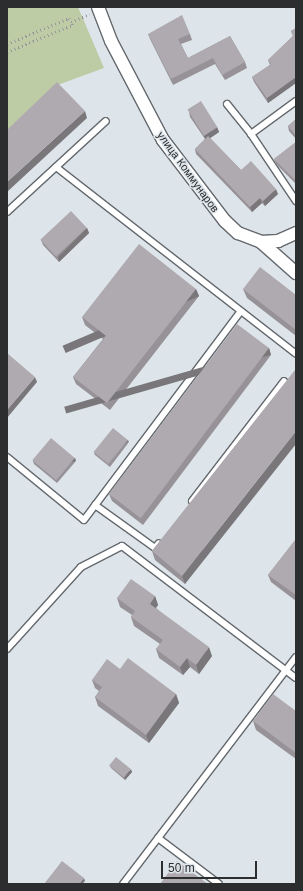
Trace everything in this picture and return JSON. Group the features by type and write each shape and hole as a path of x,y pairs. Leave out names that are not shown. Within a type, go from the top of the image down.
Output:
{"street":[{"name":"улица Коммунаров","path":"98,7 112,41 162,140 225,221 238,233 261,242 278,241 296,233"},
{"path":"261,242 296,273"}],"lane":[{"path":"251,134 296,101"},
{"path":"226,104 251,134 296,201"},
{"path":"7,212 106,121"},
{"path":"56,167 296,354"},
{"path":"7,457 84,520 241,311"},
{"path":"189,505 284,381"},
{"path":"95,505 155,548 165,536"},
{"path":"7,649 81,567 122,546 296,678"},
{"path":"123,884 296,657"},
{"path":"158,838 219,884"}],"path":[{"path":"7,52 72,25 71,22 81,17"},
{"path":"7,44 69,18 71,22"}],"green space":[{"path":"7,7 78,7 104,68 55,86 7,132"}],"building":[{"path":"182,15 190,34 178,39 188,58 230,36 245,62 222,75 213,58 171,79 148,34"},
{"path":"296,28 296,77 267,98 252,77 271,64 268,60 293,36 291,31"},
{"path":"57,82 85,111 7,182 7,130"},
{"path":"201,101 217,127 204,136 187,109"},
{"path":"296,119 296,136 288,126"},
{"path":"208,136 241,170 251,161 276,189 263,201 260,198 250,207 195,149"},
{"path":"296,142 296,179 295,180 274,159"},
{"path":"71,211 87,228 56,256 40,240"},
{"path":"139,244 196,289 107,403 73,377 106,336 82,317"},
{"path":"260,267 296,295 296,330 243,289"},
{"path":"237,324 269,348 141,518 109,494"},
{"path":"7,353 35,377 7,410"},
{"path":"296,369 296,431 182,576 152,551"},
{"path":"113,428 128,440 108,464 93,452"},
{"path":"51,438 75,458 56,480 32,460"},
{"path":"296,539 296,595 268,575"},
{"path":"131,579 155,596 150,604 209,647 196,665 187,658 180,667 156,649 163,640 131,617 135,611 117,598"},
{"path":"128,658 176,694 146,735 95,697 102,687 92,680 107,659 120,669"},
{"path":"273,694 296,711 296,753 253,721"},
{"path":"116,757 131,769 124,778 109,766"},
{"path":"62,861 84,878 79,884 44,884"},
{"path":"177,861 208,884 160,884"}]}
